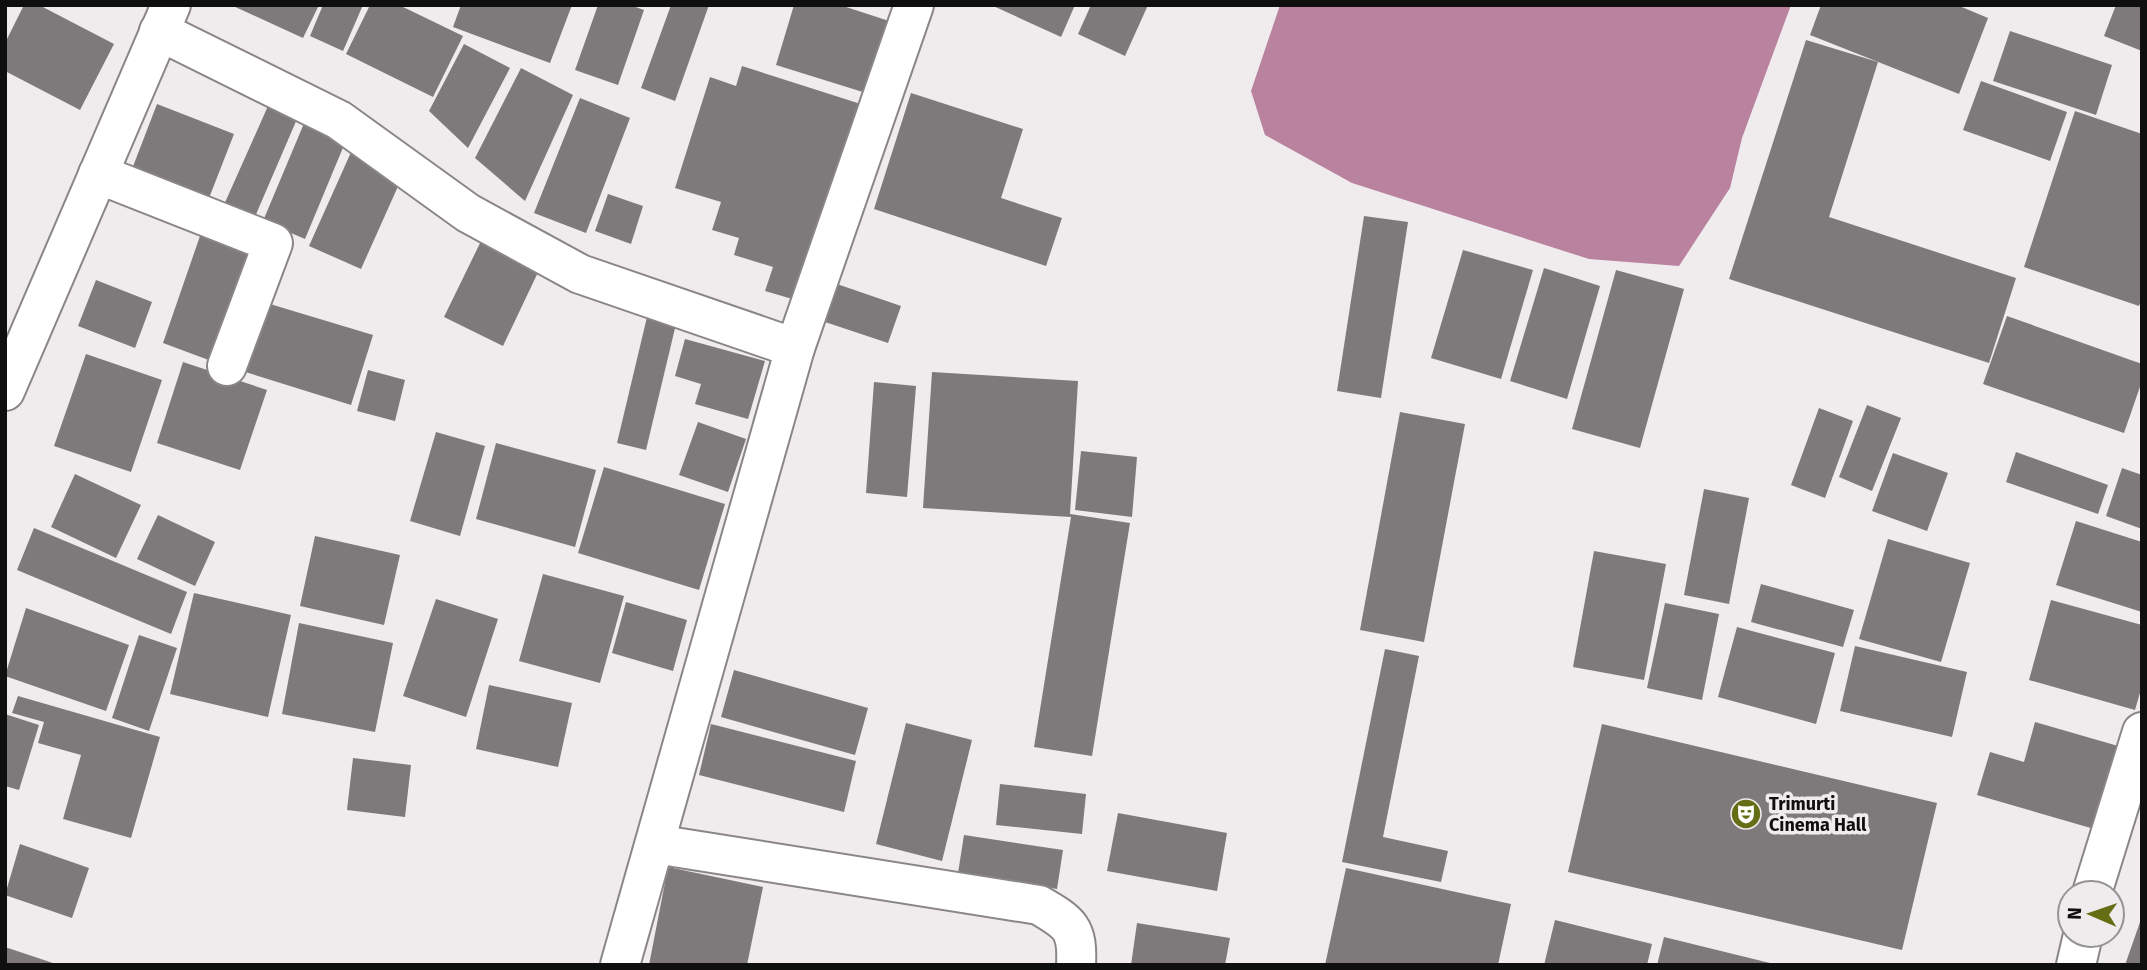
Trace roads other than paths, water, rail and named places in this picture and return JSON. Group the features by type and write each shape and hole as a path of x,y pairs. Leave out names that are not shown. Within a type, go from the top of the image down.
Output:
{"street":[{"path":"620,965 795,348 914,5"},
{"path":"5,391 165,18 340,120 468,213 580,274 795,348"},
{"path":"98,174 273,243 227,366"},
{"path":"2096,879 2142,732"},
{"path":"655,844 1039,905 1066,921 1077,938 1076,965"}],"place":[{"name":"Trimurti Cinema Hall","path":"1746,814"}]}
